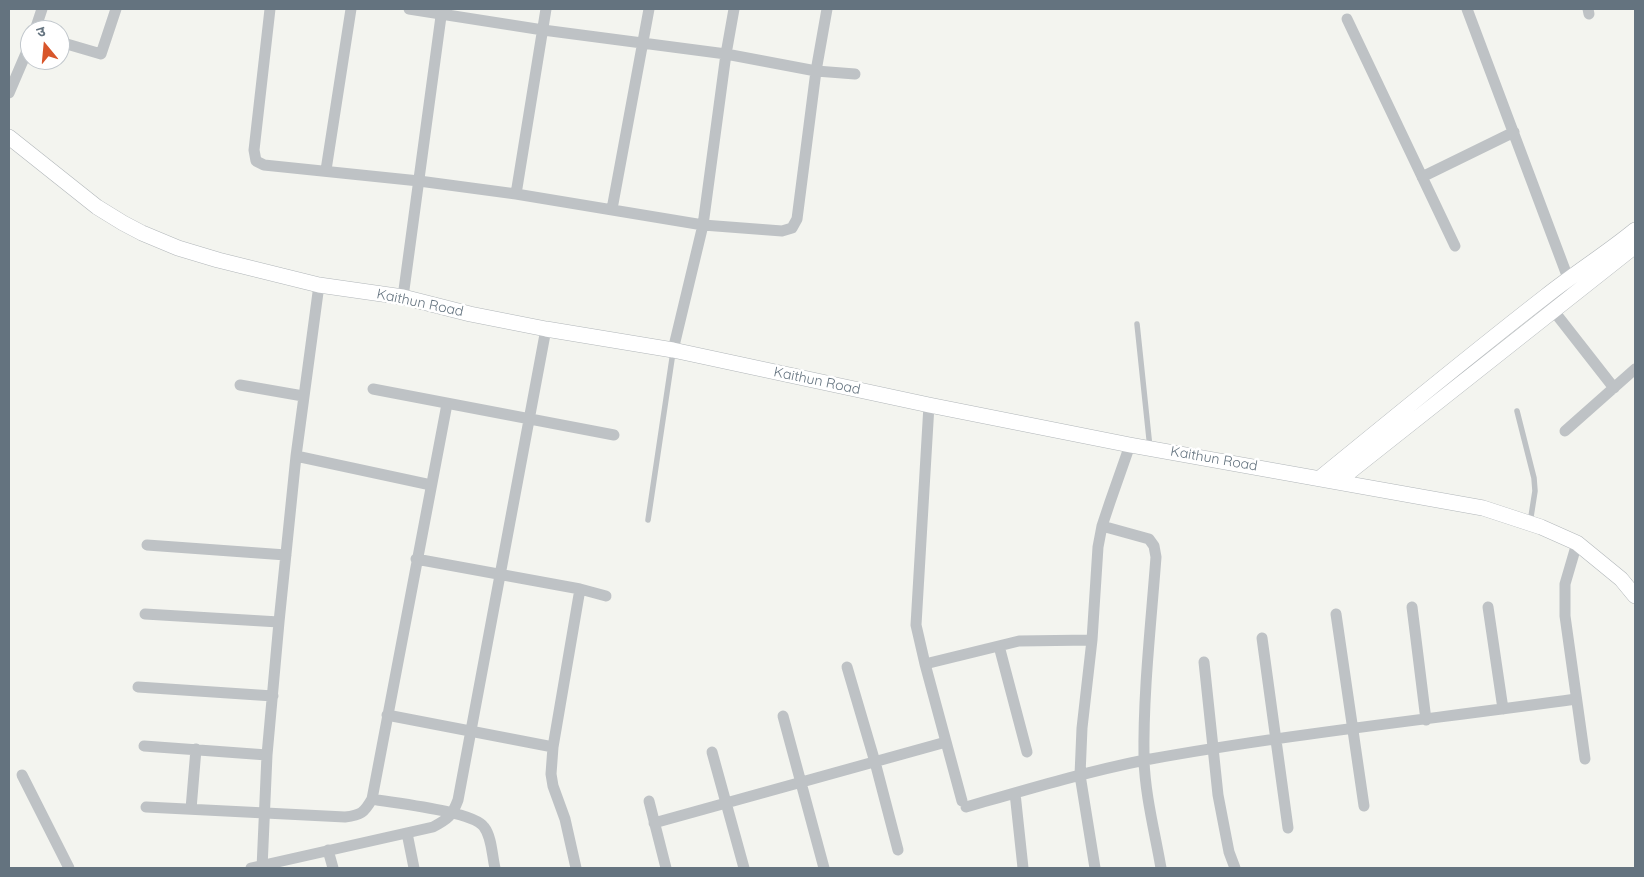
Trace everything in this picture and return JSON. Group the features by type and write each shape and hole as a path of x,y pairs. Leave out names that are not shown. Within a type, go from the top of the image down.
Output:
{"street":[{"path":"70,45 101,54 116,9"},
{"path":"270,9 254,150 256,161 264,165 326,170 516,194 703,225 782,231 792,228 797,219 816,71 827,9"},
{"path":"326,170 352,9"},
{"path":"409,9 442,11 543,30 726,54 816,71 855,74"},
{"path":"516,194 546,9"},
{"path":"612,209 649,9"},
{"path":"673,350 703,225 726,54 734,9"},
{"path":"1467,9 1574,294"},
{"path":"403,297 442,11"},
{"path":"1346,19 1455,246"},
{"path":"9,93 20,67"},
{"path":"1422,177 1514,132"},
{"name":"Kaithun Road","path":"9,137 97,207 142,233 178,248 319,285 403,297 546,330 673,350 929,405 1130,445 1482,508 1530,523 1577,544 1622,579 1635,596"},
{"path":"1320,478 1471,355 1569,278 1615,247 1635,230"},
{"path":"1338,481 1635,246"},
{"path":"319,285 296,456 272,696 258,868 328,850 433,827 446,820 453,812 458,800 546,330"},
{"path":"1553,310 1614,388"},
{"path":"1564,431 1635,369"},
{"path":"240,385 303,396"},
{"path":"374,389 614,435"},
{"path":"146,808 345,817 359,816 366,810 372,799 416,559 447,404"},
{"path":"929,405 916,626 964,804 1144,760 1276,739 1576,699"},
{"path":"1095,868 1080,776 1082,728 1092,640 1098,547 1102,526 1130,445"},
{"path":"296,456 431,485"},
{"path":"1102,526 1149,539 1154,546 1156,557 1144,760 1161,868"},
{"path":"1577,544 1565,584 1564,600 1585,759"},
{"path":"147,545 286,555"},
{"path":"416,559 580,589 606,596"},
{"path":"576,868 565,819 553,786 551,774 553,747 580,589"},
{"path":"1412,607 1426,720"},
{"path":"1488,607 1504,709"},
{"path":"145,614 279,622"},
{"path":"1336,614 1364,806"},
{"path":"1262,638 1288,828"},
{"path":"925,664 1019,641 1092,640"},
{"path":"999,646 1026,752"},
{"path":"1204,662 1212,750 1229,852 1235,868"},
{"path":"847,667 898,850"},
{"path":"138,687 272,696"},
{"path":"387,715 553,747"},
{"path":"783,716 824,868"},
{"path":"654,823 946,742"},
{"path":"144,746 267,755"},
{"path":"191,809 196,749"},
{"path":"712,752 744,868"},
{"path":"22,774 69,868"},
{"path":"1015,793 1024,868"},
{"path":"372,799 453,812 475,820 484,826 495,868"},
{"path":"648,801 666,868"},
{"path":"407,833 414,868"},
{"path":"328,850 333,868"}],"lane":[{"path":"1137,324 1150,448"},
{"path":"648,520 673,350"},
{"path":"1517,410 1534,478 1535,491 1530,523"}]}
